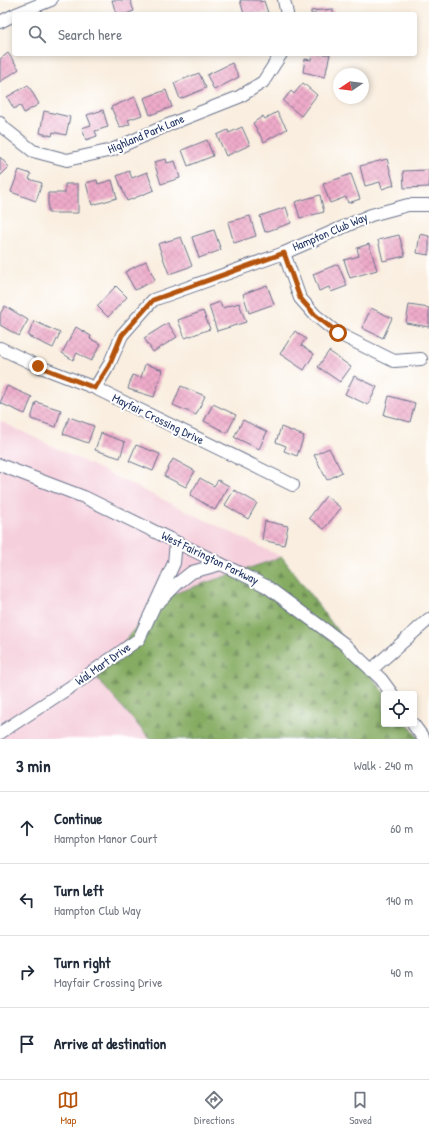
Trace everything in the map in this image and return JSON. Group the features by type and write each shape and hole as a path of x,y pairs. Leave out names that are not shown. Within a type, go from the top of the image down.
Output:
{"street":[{"path":"20,12 51,0"},
{"path":"284,0 287,12"},
{"path":"0,22 12,16"},
{"name":"Highland Park Lane","path":"0,123 5,129 33,151 67,160 112,150 168,125 239,97 264,82 280,56"},
{"name":"Hampton Club Way","path":"95,388 109,366 122,335 153,300 284,253 371,214 408,205 429,205"},
{"path":"284,253 300,298 315,315 338,333 394,361 421,359"},
{"name":"Mayfair Crossing Drive","path":"0,348 38,366 95,388 293,485"},
{"name":"West Fairington Parkway","path":"0,465 84,497 266,586 343,643 381,679 390,691"},
{"name":"Wal Mart Drive","path":"0,733 81,680 139,639 174,563 176,542"},
{"path":"153,609 178,583 192,572 221,564"},
{"path":"371,670 427,625"},
{"path":"416,727 424,739"}],"shaded area":[{"path":"0,421 282,557 158,599 96,678 150,739 0,739"}],"green space":[{"path":"282,557 383,691 381,691 381,727 410,727 419,739 150,739 96,677 158,599"}],"building":[{"path":"112,0 130,0 134,11 115,12"},
{"path":"240,0 264,1 268,12 243,12"},
{"path":"333,9 333,12 311,11"},
{"path":"8,53 19,69 0,82 0,59"},
{"path":"312,56 330,56 325,77 303,72 305,59 311,60"},
{"path":"232,63 239,77 214,90 207,75"},
{"path":"199,73 206,88 180,99 174,83"},
{"path":"303,83 317,95 301,116 283,101 291,91 294,94"},
{"path":"28,85 39,104 24,113 20,105 14,109 7,97"},
{"path":"166,90 172,107 150,115 144,98"},
{"path":"135,97 142,115 128,120 130,124 120,128 111,107"},
{"path":"103,110 108,127 95,131 97,136 86,140 82,128 91,125 87,115"},
{"path":"44,111 70,117 66,135 53,132 52,136 40,133"},
{"path":"277,112 287,129 264,142 253,123 263,116 265,119"},
{"path":"242,127 250,145 226,156 217,135 228,130 229,133"},
{"path":"207,140 213,156 188,166 182,150"},
{"path":"0,157 9,167 0,176"},
{"path":"166,159 167,163 175,161 180,178 161,184 154,162"},
{"path":"387,159 394,185 382,189 380,182 365,186 360,166"},
{"path":"19,170 31,174 29,179 42,183 36,201 11,192"},
{"path":"429,170 429,187 404,188 403,171"},
{"path":"129,171 132,178 147,172 154,190 127,201 117,176"},
{"path":"351,174 360,199 348,203 346,197 330,203 323,184"},
{"path":"97,180 98,184 112,180 117,198 92,205 86,183"},
{"path":"65,184 78,184 78,213 48,213 48,193 65,193"},
{"path":"320,195 324,212 300,218 295,202"},
{"path":"286,207 291,223 265,232 260,216"},
{"path":"250,216 256,236 234,243 228,222"},
{"path":"214,230 221,250 199,258 192,237"},
{"path":"420,234 429,236 429,255 417,253"},
{"path":"399,235 405,256 383,261 378,240"},
{"path":"181,237 192,266 169,274 158,244"},
{"path":"369,244 377,270 350,278 344,260 359,256 357,248"},
{"path":"146,261 155,280 135,290 125,272"},
{"path":"338,264 347,286 331,292 329,287 319,291 313,274"},
{"path":"267,285 274,304 249,313 243,294"},
{"path":"116,286 127,297 108,317 97,306"},
{"path":"220,302 222,308 239,303 246,322 217,331 209,306"},
{"path":"409,305 429,308 429,327 406,323"},
{"path":"5,306 28,320 19,336 0,325 0,314"},
{"path":"371,308 392,318 383,338 362,328"},
{"path":"203,311 210,329 185,338 178,320"},
{"path":"34,321 60,333 53,348 28,336"},
{"path":"168,323 177,337 153,352 144,338"},
{"path":"76,327 91,336 90,339 101,344 91,361 77,353 73,360 62,353"},
{"path":"295,331 306,339 301,345 314,354 304,370 280,354"},
{"path":"329,351 351,367 340,382 318,367"},
{"path":"145,364 163,370 154,397 128,389 132,375 141,378"},
{"path":"354,376 377,387 368,405 345,394"},
{"path":"7,386 32,397 25,414 0,403"},
{"path":"181,386 205,396 196,415 173,405"},
{"path":"389,396 415,403 410,422 384,415"},
{"path":"36,402 61,410 56,427 31,419"},
{"path":"213,404 236,415 227,433 204,421"},
{"path":"69,417 94,426 88,443 63,434"},
{"path":"243,420 267,432 259,449 234,437"},
{"path":"281,427 304,436 297,456 284,451 286,446 276,442"},
{"path":"101,433 125,442 120,458 95,450"},
{"path":"136,445 160,454 153,471 129,461"},
{"path":"329,448 342,472 327,480 314,455"},
{"path":"173,459 195,471 186,487 164,476"},
{"path":"200,478 214,486 218,480 229,486 215,510 190,495"},
{"path":"234,490 257,503 248,519 225,505"},
{"path":"326,496 341,508 324,529 309,518"},
{"path":"265,521 288,526 284,545 262,540"}],"route":[{"path":"38,366 95,388 109,366 122,335 153,300 284,253 300,298 315,315 338,333"}]}
